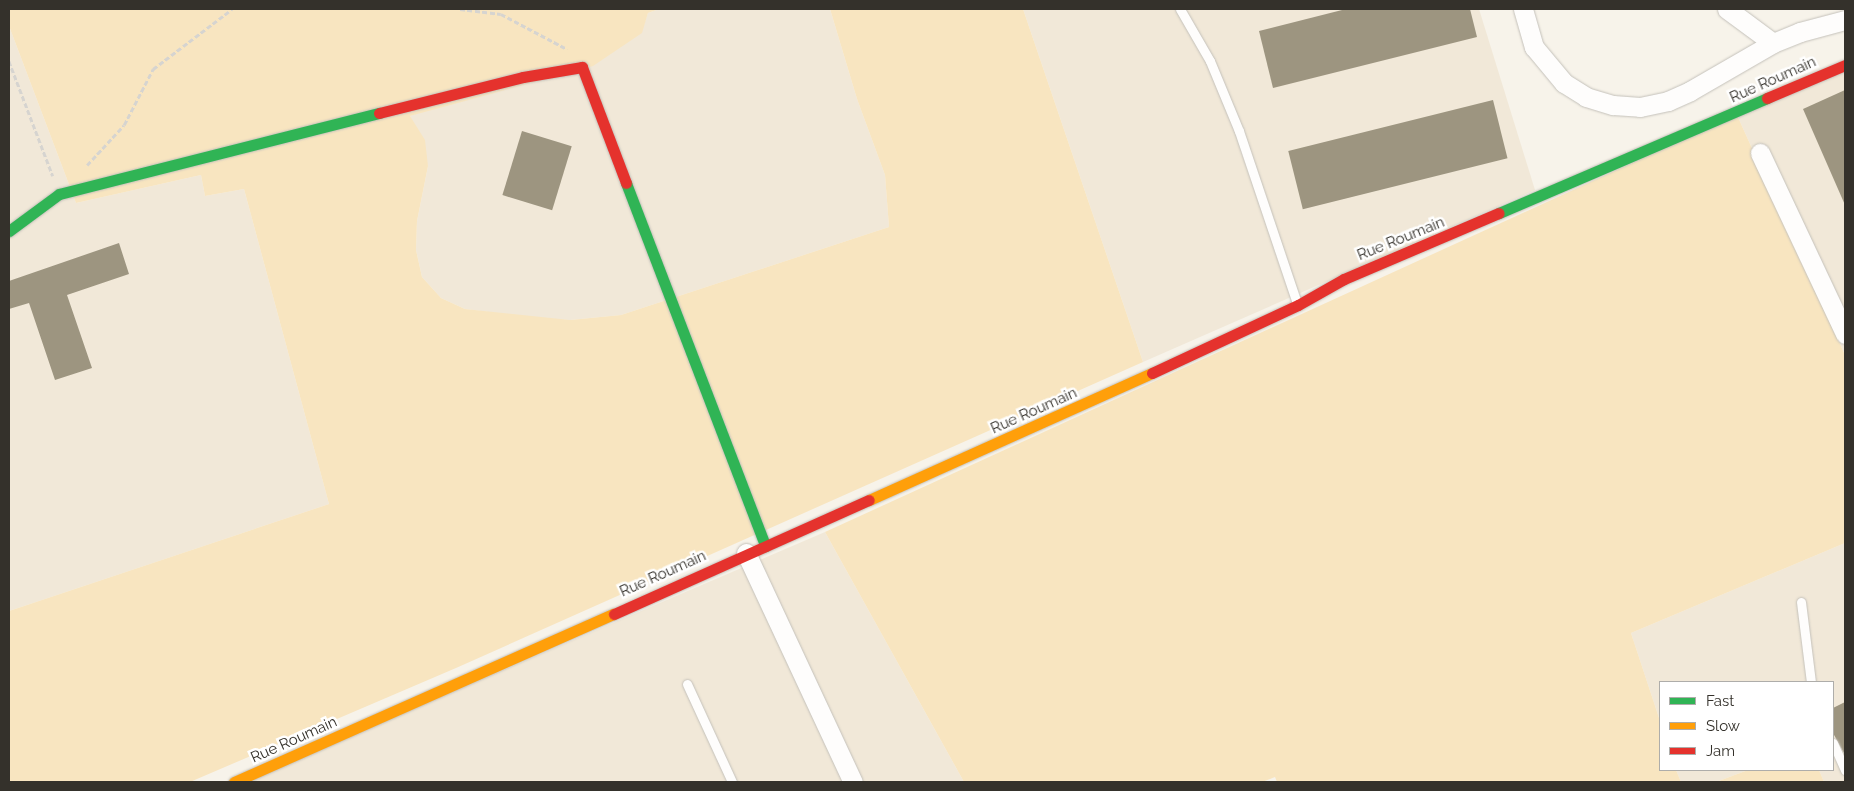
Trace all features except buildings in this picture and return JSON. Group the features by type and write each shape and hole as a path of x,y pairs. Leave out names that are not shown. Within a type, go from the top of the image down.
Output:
{"street":[{"path":"1523,9 1534,47 1548,67 1564,83 1586,96 1613,105 1640,107 1668,101 1773,43 1800,32 1845,20"},
{"path":"1727,9 1773,43"},
{"name":"Rue Roumain","path":"234,782 746,553 1102,398 1298,305 1344,279 1544,196 1845,65"},
{"path":"9,231 59,194 523,77 582,68 765,546"},
{"path":"1760,153 1845,334"},
{"path":"746,553 853,782"}],"lane":[{"path":"1180,9 1210,61 1239,131 1298,305"},
{"path":"1801,602 1811,681"},
{"path":"687,684 732,782"},
{"path":"1834,745 1845,770"}],"path":[{"path":"75,190 75,178 124,125 153,70 232,9"},
{"path":"460,9 502,14 550,38 570,51 574,68"},
{"path":"9,61 59,194"}],"shaded area":[{"path":"9,9 659,9 648,13 642,33 593,66 410,116 425,140 428,166 417,221 416,250 422,277 441,298 465,309 570,320 621,315 889,227 885,175 857,99 830,9 1023,9 1143,362 456,668 190,782 9,782 9,611 329,504 244,189 205,196 201,175 76,203 9,26"},
{"path":"659,9 830,9 857,99 885,175 889,227 621,315 570,320 544,319 465,309 441,298 422,277 416,250 417,221 428,166 410,116 641,33 648,13"},
{"path":"1023,9 1479,9 1535,190 1143,362"},
{"path":"9,26 76,203 201,175 205,196 244,189 329,504 9,611"},
{"path":"1845,69 1845,355 1737,115"},
{"path":"1737,115 1845,355 1845,543 1631,633 1659,718 1659,771 1676,771 1681,782 1277,782 1275,777 1262,782 964,782 825,532"},
{"path":"825,532 964,782 243,782"},
{"path":"1845,543 1845,782 1824,782 1819,771 1834,771 1834,681 1659,681 1659,718 1631,633"},
{"path":"1676,771 1745,771 1716,782 1681,782"},
{"path":"1745,771 1819,771 1824,782 1716,782"}],"traffic: fast":[{"path":"1499,213 1767,98"},
{"path":"9,231 59,194 379,113"},
{"path":"626,183 765,546"}],"traffic: slow":[{"path":"869,500 1152,373"},
{"path":"234,782 614,614"}],"traffic: jam":[{"path":"1767,98 1845,65"},
{"path":"379,113 523,77 582,67 626,183"},
{"path":"1152,373 1298,305 1344,279 1499,213"},
{"path":"614,614 869,500"}]}
